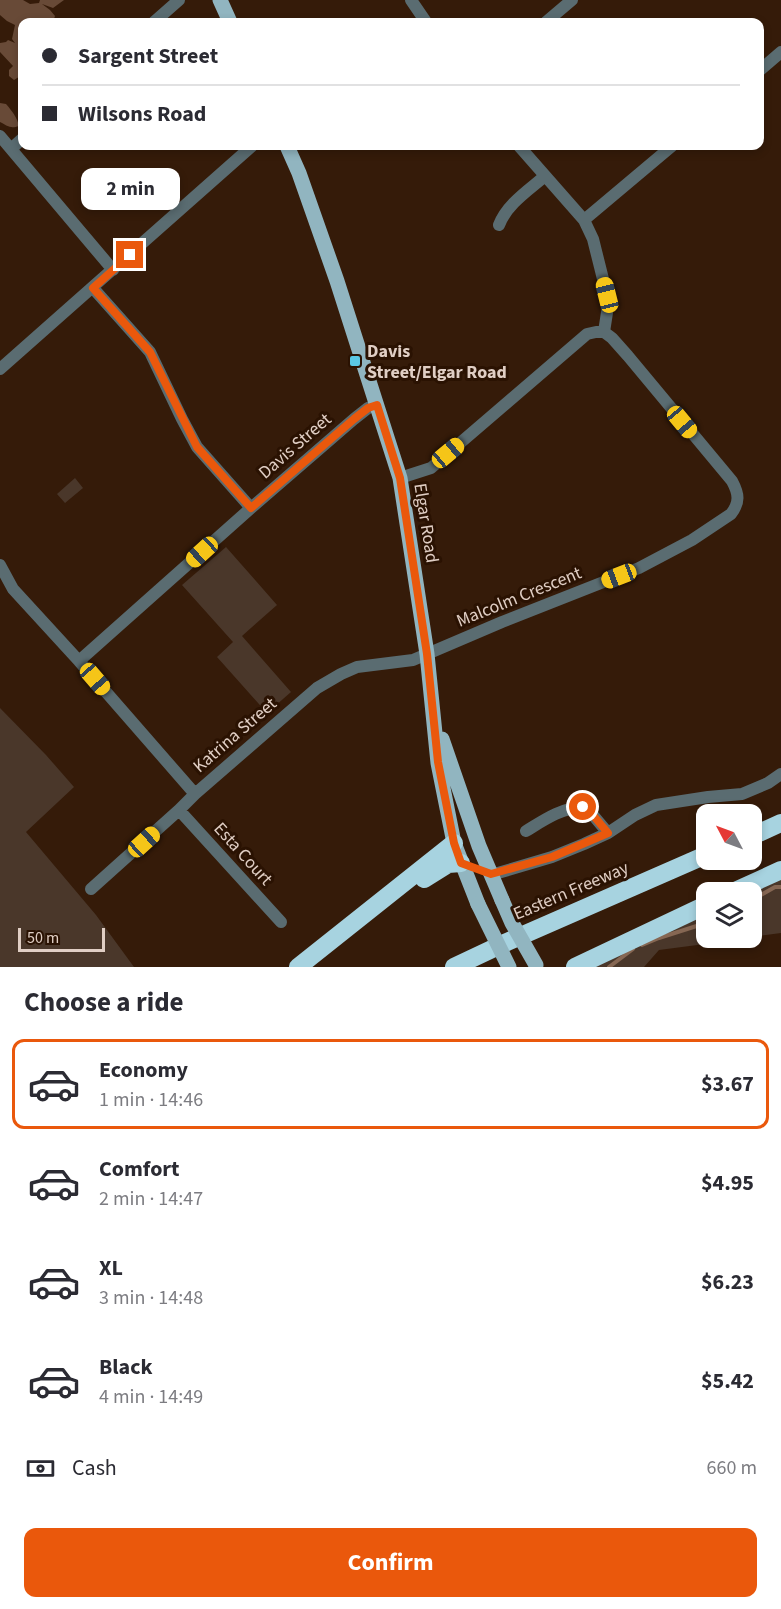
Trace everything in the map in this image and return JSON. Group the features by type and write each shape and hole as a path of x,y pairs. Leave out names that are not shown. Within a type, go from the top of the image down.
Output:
{"highway":[{"path":"762,832 781,823"},
{"path":"298,967 454,843"},
{"name":"Eastern Freeway","path":"454,967 696,859"},
{"path":"357,921 441,868 461,863"},
{"path":"755,882 781,870"},
{"path":"575,967 696,910"}],"main road":[{"path":"220,0 228,18"},
{"name":"Elgar Road","path":"289,150 299,172 337,281 400,478 427,654 438,762 454,843 489,930 509,967"},
{"name":"Elgar Road","path":"433,707 462,797 491,874 512,923 536,966"},
{"path":"461,863 491,874"}],"street":[{"path":"159,18 179,0"},
{"path":"411,0 423,18"},
{"path":"551,18 572,0"},
{"path":"764,67 781,52"},
{"path":"0,136 113,270"},
{"path":"11,149 18,143"},
{"path":"0,369 248,150"},
{"path":"400,478 431,468 587,334 604,332 608,306 607,295 592,239 584,220 522,150"},
{"path":"584,220 667,150"},
{"path":"500,225 510,207 545,176"},
{"path":"93,288 150,352 197,447 251,508"},
{"name":"Malcolm Crescent","path":"427,654 639,568 692,540 731,514 735,508 738,494 732,481 620,347 604,332"},
{"name":"Davis Street","path":"79,661 354,419 368,408 377,405"},
{"path":"0,565 13,589 195,794"},
{"name":"Katrina Street","path":"91,889 195,794 307,697 330,680 357,668 413,660 427,654"},
{"path":"491,874 552,857 608,833 635,815 656,805 742,794 768,783 781,774"},
{"path":"526,831 556,813 571,807 583,807 608,833"},
{"name":"Esta Court","path":"179,810 281,922"}],"shaded area":[{"path":"0,0 23,0 30,4 39,3 40,0 64,0 53,8 42,4 50,10 54,18 18,18 18,78 14,80 9,76 9,70 13,66 0,52 0,43 8,40 15,43 12,39 15,25 0,15"},
{"path":"0,103 6,104 16,117 18,126 11,127 0,122"},
{"path":"75,478 83,488 65,503 57,494"},
{"path":"226,547 277,605 242,636 291,692 267,713 217,657 233,642 182,585"},
{"path":"0,708 74,787 26,832 96,915 134,967 0,967"},
{"path":"781,867 781,933 762,936 762,883"},
{"path":"696,910 696,945 659,950 644,967 575,967"}],"waterway":[{"path":"762,894 775,887 781,887"},
{"path":"642,945 696,926"},
{"path":"609,967 633,949"}],"place":[{"name":"Davis Street/Elgar Road","path":"355,361"}],"route":[{"path":"130,255 93,288 150,352 197,447 251,508 354,419 368,408 377,405 400,478 427,654 438,762 454,843 461,863 491,874 552,857 608,833 583,807"}]}
